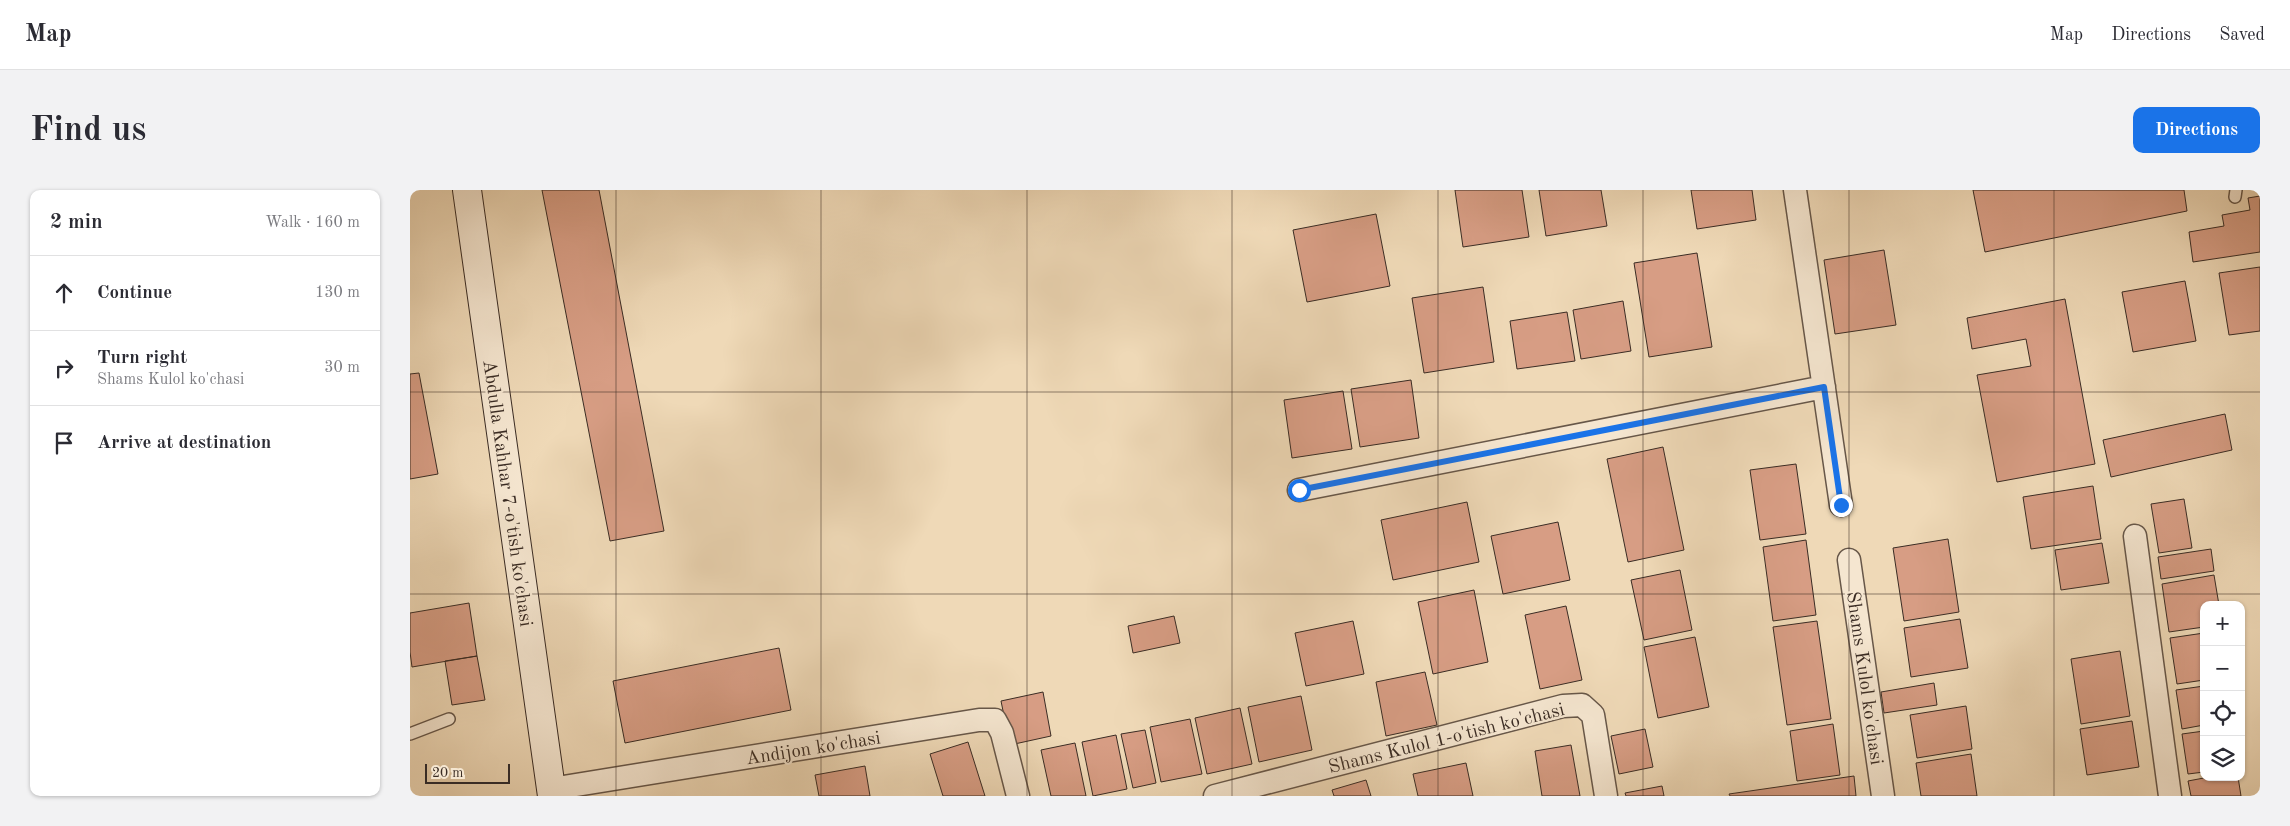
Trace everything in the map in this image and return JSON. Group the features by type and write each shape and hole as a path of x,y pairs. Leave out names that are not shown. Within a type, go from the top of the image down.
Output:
{"street":[{"name":"Abdulla Kahhar 7-o'tish ko'chasi","path":"466,190 552,793"},
{"path":"1795,190 1841,505"},
{"path":"1299,490 1824,387"},
{"path":"2135,536 2170,796"},
{"name":"Shams Kulol ko'chasi","path":"1849,560 1883,796"},
{"name":"Shams Kulol 1-o'tish ko'chasi","path":"1215,796 1563,706 1582,704 1593,715 1606,796"},
{"name":"Andijon ko'chasi","path":"552,793 969,722 995,720 1002,733 1018,796"}],"lane":[{"path":"410,734 449,720"}],"building":[{"path":"542,190 599,190 664,531 610,541"},
{"path":"1455,190 1522,190 1529,237 1463,247"},
{"path":"1539,190 1601,190 1607,226 1546,236"},
{"path":"1691,190 1752,190 1756,220 1697,229"},
{"path":"1973,190 2184,190 2187,211 1985,252"},
{"path":"2260,196 2260,252 2193,262 2189,232 2224,226 2222,215 2250,210 2248,198"},
{"path":"1376,214 1390,286 1307,302 1293,230"},
{"path":"1884,250 1896,325 1835,334 1824,260"},
{"path":"1697,253 1712,347 1649,357 1634,263"},
{"path":"2260,267 2260,331 2229,335 2219,273"},
{"path":"2185,281 2196,341 2133,352 2122,292"},
{"path":"1483,287 1494,362 1424,373 1412,298"},
{"path":"2065,299 2095,464 1997,482 1977,375 2031,366 2026,339 1972,349 1967,318"},
{"path":"1623,301 1631,351 1581,359 1573,310"},
{"path":"1567,312 1575,361 1517,369 1510,321"},
{"path":"419,373 438,474 410,479 410,374"},
{"path":"1411,380 1419,438 1360,447 1351,389"},
{"path":"1343,391 1352,449 1292,458 1284,400"},
{"path":"2225,414 2232,450 2111,477 2103,440"},
{"path":"1663,447 1684,550 1628,562 1607,459"},
{"path":"1796,464 1806,534 1760,540 1750,470"},
{"path":"2093,486 2101,539 2031,549 2023,497"},
{"path":"2184,499 2192,548 2159,553 2151,504"},
{"path":"1467,502 1479,562 1393,580 1381,520"},
{"path":"1558,522 1570,580 1503,594 1491,536"},
{"path":"1948,539 1959,612 1904,621 1893,548"},
{"path":"1806,540 1816,615 1773,621 1763,547"},
{"path":"2102,543 2109,583 2061,590 2055,550"},
{"path":"2211,549 2214,571 2161,579 2158,557"},
{"path":"1680,570 1692,630 1644,640 1631,580"},
{"path":"2214,575 2218,601 2200,601 2200,628 2169,632 2162,584"},
{"path":"1474,590 1488,662 1433,674 1418,602"},
{"path":"469,603 477,656 412,667 410,613"},
{"path":"1566,606 1582,680 1540,689 1525,615"},
{"path":"1174,616 1180,643 1133,653 1128,626"},
{"path":"1960,619 1968,668 1911,677 1904,628"},
{"path":"1353,621 1364,674 1306,686 1295,633"},
{"path":"1817,621 1831,719 1787,725 1773,627"},
{"path":"2200,634 2200,681 2177,684 2170,638"},
{"path":"1695,637 1709,707 1658,718 1644,647"},
{"path":"779,648 791,710 625,743 613,681"},
{"path":"2120,651 2130,716 2081,724 2071,659"},
{"path":"477,656 485,700 452,705 445,661"},
{"path":"1425,672 1437,725 1386,736 1376,682"},
{"path":"1934,683 1937,705 1884,713 1881,692"},
{"path":"2200,687 2200,726 2182,729 2176,690"},
{"path":"1043,692 1051,736 1010,745 1001,701"},
{"path":"1301,696 1312,750 1259,762 1248,707"},
{"path":"1966,706 1972,749 1917,758 1910,715"},
{"path":"1240,708 1252,764 1207,774 1195,718"},
{"path":"1190,719 1202,774 1161,782 1150,727"},
{"path":"2132,721 2139,767 2087,775 2080,729"},
{"path":"1833,724 1840,775 1797,781 1790,731"},
{"path":"1645,729 1653,767 1619,774 1611,736"},
{"path":"1145,730 1156,783 1133,788 1121,734"},
{"path":"2200,732 2200,772 2188,774 2182,734"},
{"path":"1116,735 1127,789 1093,796 1082,742"},
{"path":"968,742 985,796 943,796 930,754"},
{"path":"1075,743 1086,796 1051,796 1041,750"},
{"path":"1571,745 1580,796 1542,796 1535,751"},
{"path":"1971,754 1977,796 1921,796 1916,763"},
{"path":"1466,763 1473,796 1418,796 1413,774"},
{"path":"865,766 870,796 819,796 815,775"},
{"path":"1854,776 1856,796 1730,796 1729,794"},
{"path":"2200,779 2200,781 2239,781 2241,796 2191,796 2188,781"},
{"path":"1366,780 1371,796 1334,796 1332,790"},
{"path":"1662,786 1664,796 1626,796 1625,793"}],"route":[{"path":"1299,490 1824,387 1841,505"}]}
